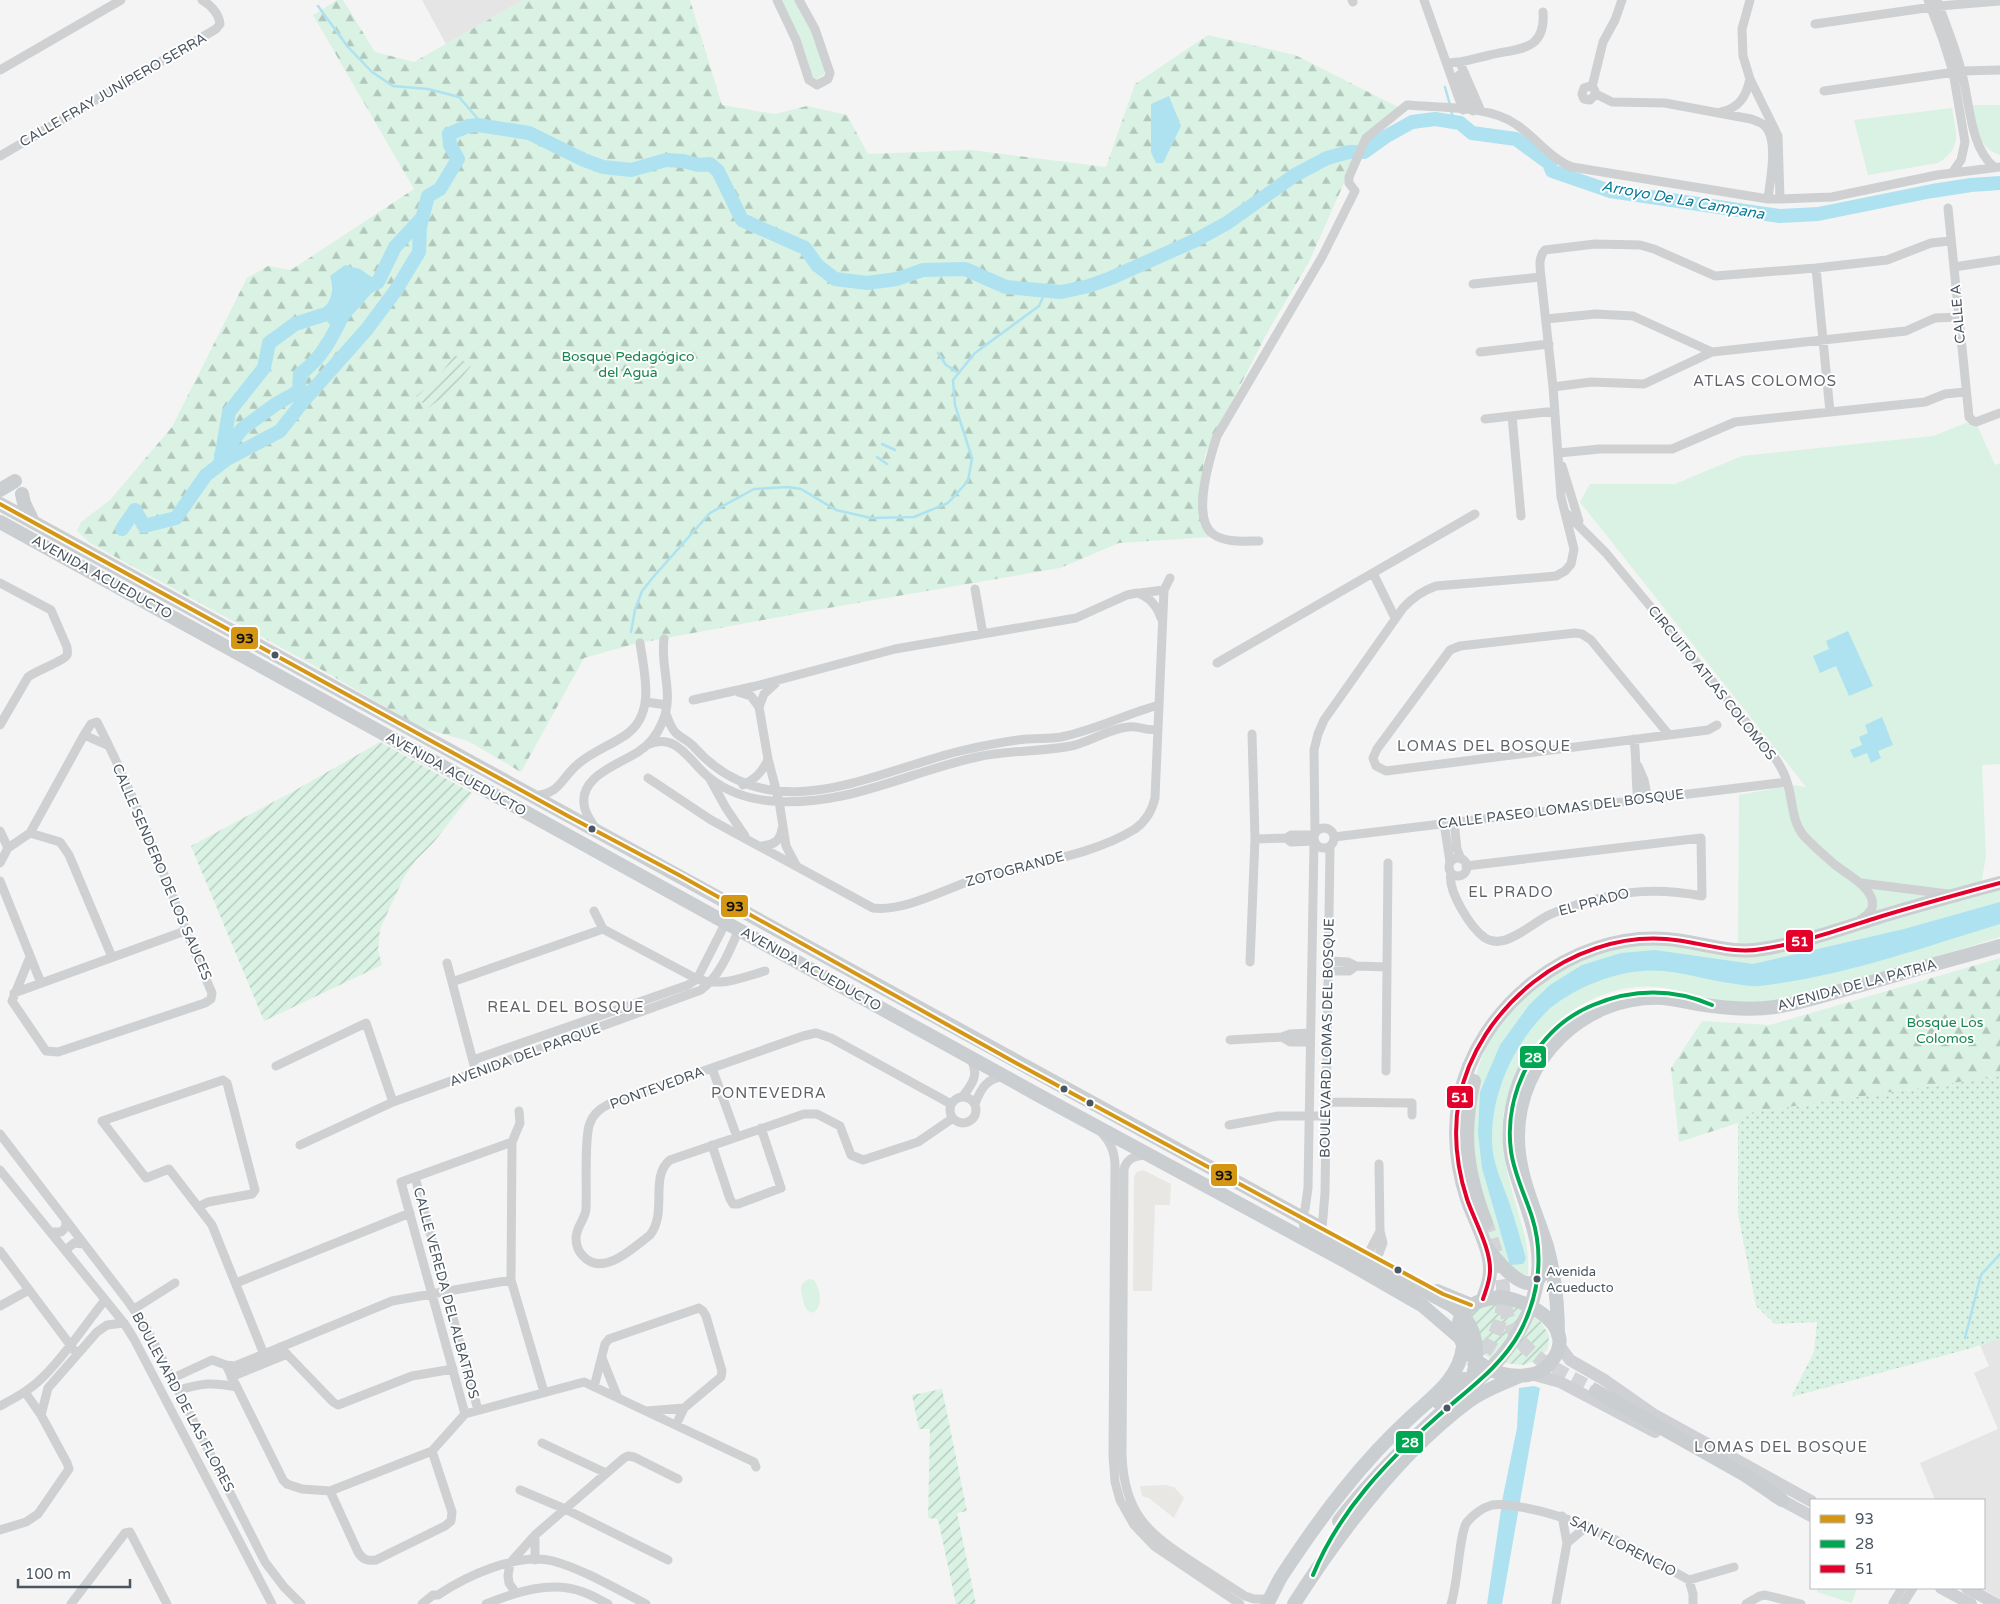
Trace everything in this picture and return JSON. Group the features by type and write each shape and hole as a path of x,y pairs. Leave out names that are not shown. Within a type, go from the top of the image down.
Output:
{"main road":[{"path":"0,490 16,481"},
{"path":"22,494 24,503 34,522"},
{"name":"AVENIDA ACUEDUCTO","path":"0,504 1301,1219 1443,1294 1477,1302"},
{"name":"AVENIDA ACUEDUCTO","path":"0,522 1423,1306 1461,1342"},
{"path":"327,701 336,687"},
{"path":"1458,1379 1461,1342 1460,1323 1463,1314 1477,1302 1490,1271 1484,1245 1462,1183 1457,1146 1459,1101 1466,1074 1478,1046 1501,1013 1526,988 1552,970 1586,953 1625,942 1643,939 1666,939 1738,950 1758,950 1820,936 1952,895 2000,883"},
{"name":"AVENIDA DE LA PATRIA","path":"1559,1340 1556,1286 1547,1246 1520,1161 1518,1138 1520,1116 1531,1078 1549,1048 1561,1036 1582,1020 1606,1007 1624,1002 1663,998 1738,1009 1777,1007 2000,946"},
{"name":"AVENIDA DE LA PATRIA","path":"1294,1604 1313,1574 1385,1480 1467,1397 1514,1341 1525,1320 1535,1293 1538,1267 1537,1242 1532,1218 1514,1168 1510,1150 1510,1131 1516,1090 1524,1070 1535,1052 1551,1033 1568,1019 1586,1007 1608,998 1627,994 1664,992 1690,997 1712,1005"},
{"path":"1486,1223 1470,1177 1467,1154 1467,1121 1476,1071 1501,1013"},
{"path":"1301,1219 1318,1234 1448,1304 1461,1314 1474,1335 1477,1355 1467,1397"},
{"path":"1484,1245 1512,1276 1526,1282 1536,1280 1540,1278 1544,1267 1538,1221"},
{"path":"1477,1302 1508,1298 1532,1306 1548,1318 1570,1360 1603,1379 1653,1414 1810,1500"},
{"path":"1526,1375 1548,1366 1554,1358 1559,1340"},
{"path":"1461,1342 1472,1357 1488,1368 1510,1375 1526,1375 1560,1382 1810,1515"},
{"path":"1268,1601 1284,1584 1356,1488 1462,1373 1472,1377 1477,1387 1475,1394 1467,1397"},
{"name":"AVENIDA DE LA PATRIA","path":"1313,1574 1339,1521 1366,1488 1436,1418 1467,1397 1526,1375"},
{"path":"1596,1391 1745,1475 1782,1500"},
{"path":"1943,1589 1971,1604"},
{"path":"1969,1589 1996,1604"}],"street":[{"path":"0,70 121,0"},
{"name":"CALLE FRAY JUNÍPERO SERRA","path":"0,156 216,29 220,24 220,19 210,5 202,0"},
{"path":"777,0 796,40 809,80 817,85 828,80 830,73 815,29 799,0"},
{"path":"1424,0 1477,111"},
{"path":"1622,0 1615,20 1603,42 1594,91 1612,102 1665,104 1751,119 1763,124 1772,138 1773,152 1768,199"},
{"path":"1750,0 1744,18 1741,42 1750,79 1778,136 1780,199"},
{"path":"1814,24 1934,3 2000,1"},
{"path":"1934,3 1943,40 1957,72 1978,145 1983,156 1997,167"},
{"path":"1454,63 1523,49 1540,36 1544,23 1543,12"},
{"path":"1454,63 1460,110"},
{"path":"1824,91 1957,72 2000,70"},
{"path":"1952,173 1961,160 1965,147 1957,72"},
{"path":"1718,113 1733,108 1741,102 1750,79"},
{"path":"1259,541 1224,540 1212,534 1204,521 1203,494 1209,459 1217,436 1322,257 1355,191 1349,183 1348,177 1366,138 1407,106 1477,111 1508,119 1518,125 1561,163 1572,167 1768,199 1832,197 1952,173 1997,167"},
{"path":"1965,147 1978,145"},
{"name":"CALLE A","path":"1948,208 1965,392 1970,420 1972,422 1981,421 2000,413"},
{"path":"1606,553 1568,506 1559,453 1541,277 1541,254 1550,248 1595,244 1640,245 1654,249 1715,276 1887,260 1930,243 1950,241"},
{"path":"1954,267 2000,260"},
{"path":"1816,268 1830,412"},
{"path":"1473,284 1541,277"},
{"path":"1546,319 1596,314 1633,316 1712,352"},
{"path":"1553,387 1591,382 1644,384 1712,352 1906,331 1935,318 1958,317"},
{"path":"1480,352 1549,344"},
{"path":"1559,453 1600,450 1672,449 1735,422 1925,402 1945,394 1965,392"},
{"path":"1485,419 1555,411"},
{"path":"1512,416 1521,516"},
{"name":"BOULEVARD LOMAS DEL BOSQUE","path":"1301,1219 1305,1209 1308,1188 1314,750 1318,734 1330,712 1397,615 1411,598 1436,586 1556,576 1565,571 1571,564 1574,549 1562,497 1559,453"},
{"name":"CIRCUITO ATLAS COLOMOS","path":"1565,511 1606,553 1770,752 1783,770 1795,820 1802,834 1836,866 1861,883 1952,895"},
{"path":"1217,663 1475,514"},
{"path":"1373,573 1386,596 1386,602 1397,615"},
{"name":"ZOTOGRANDE","path":"648,778 711,820 873,908 891,909 971,880 1084,850 1135,828 1146,819 1153,808 1164,590 1170,578"},
{"path":"0,583 51,610 68,652 63,659 35,671 28,677 0,725"},
{"path":"975,590 983,634"},
{"path":"692,700 782,679 895,649 1076,618 1127,595 1164,590"},
{"path":"1137,593 1152,601 1162,621"},
{"path":"1669,735 1591,640 1582,634 1575,633 1460,646 1450,650 1377,749 1373,758 1376,766 1386,771 1634,739 1669,735 1708,730 1717,725"},
{"path":"597,831 585,810 583,801 587,787 598,776 639,752 647,745 657,733 666,710 668,690 663,647 664,639"},
{"path":"533,796 554,791 580,763 592,753 628,733 642,716 646,702 640,643"},
{"path":"759,707 764,694 782,679"},
{"path":"733,691 751,696 756,700 759,707 768,759 780,801 782,829 786,846 798,868"},
{"path":"646,702 666,710 673,730 691,743 708,762 735,780 760,789 776,791 801,791 838,786 874,778 910,765 982,746 1027,739 1049,738 1085,730 1159,705"},
{"name":"CALLE SENDERO DE LOS SAUCES","path":"14,993 12,1001 46,1051 58,1052 205,1003 211,999 212,993 145,828 109,746 97,722 91,724 84,735 109,746"},
{"path":"710,779 747,797 780,801 849,795 976,757 1009,751 1048,749 1081,744 1127,727 1139,727 1152,731 1157,729"},
{"path":"1250,962 1255,839 1252,734"},
{"path":"0,863 8,848 30,833 84,735"},
{"path":"678,746 683,738"},
{"path":"1048,749 1049,738"},
{"path":"1634,739 1637,763 1644,780 1643,799"},
{"path":"647,745 663,740 670,741 678,746 710,779 746,839"},
{"path":"711,820 721,817 724,805 734,792 753,780 761,772 768,759"},
{"name":"CALLE PASEO LOMAS DEL BOSQUE","path":"1334,837 1787,782"},
{"path":"1449,823 1457,849 1464,862 1465,872 1461,875 1455,876 1449,868 1449,823"},
{"path":"1326,828 1331,830 1334,837 1330,847 1320,848 1314,838 1319,829 1326,828"},
{"path":"761,846 772,845 777,841 782,829"},
{"path":"0,831 8,848"},
{"path":"30,833 60,842 69,855 112,957"},
{"path":"1255,839 1286,838 1291,835 1314,838"},
{"name":"EL PRADO","path":"1451,873 1452,884 1460,907 1474,927 1492,941 1504,941 1564,908 1616,894 1638,890 1683,892 1702,896 1701,838 1464,862"},
{"name":"BOULEVARD LOMAS DEL BOSQUE","path":"1322,1229 1325,1205 1330,847"},
{"path":"1450,862 1455,859 1464,862"},
{"path":"1386,1071 1388,863"},
{"path":"0,881 42,982"},
{"path":"1820,936 1865,917 1870,913 1872,900 1861,883"},
{"path":"594,911 601,926 697,978 710,983 725,982 765,971"},
{"path":"697,978 726,922"},
{"path":"452,982 601,926"},
{"name":"AVENIDA DEL PARQUE","path":"300,1144 392,1102 691,995 710,983 739,929"},
{"path":"14,993 185,930"},
{"path":"714,947 727,954"},
{"path":"14,993 30,957"},
{"path":"447,963 476,1073"},
{"path":"1328,966 1349,971 1356,966 1387,966"},
{"name":"AVENIDA DEL PARQUE","path":"473,1060 688,985 697,978"},
{"path":"276,1066 366,1023 392,1102"},
{"name":"PONTEVEDRA","path":"951,1104 831,1038 816,1033 609,1104 592,1117 587,1130 586,1214 576,1236 577,1246 582,1255 591,1262 603,1264 617,1258 650,1235 659,1218 660,1175 663,1167 675,1158 712,1145 804,1114 817,1114 840,1126 851,1155 863,1160 918,1142 952,1118"},
{"path":"1230,1040 1282,1037 1290,1034 1310,1038"},
{"path":"970,1056 976,1071 975,1076 963,1096 954,1100 951,1104 952,1118 960,1123 970,1121 976,1114 975,1104 979,1093 987,1082 995,1077 1006,1076"},
{"name":"PONTEVEDRA","path":"712,1068 737,1137"},
{"path":"198,1207 208,1202 252,1194 254,1190 227,1083 223,1080 102,1121 146,1178 169,1169 198,1207 212,1225 266,1358"},
{"path":"963,1096 968,1097 975,1104"},
{"path":"1326,1102 1412,1102 1412,1115"},
{"path":"519,1111 520,1122 512,1142 511,1280 544,1392"},
{"path":"1229,1125 1278,1116 1326,1116"},
{"path":"1094,1124 1111,1144 1114,1152 1116,1194 1113,1456 1115,1482 1120,1500 1134,1525 1154,1546 1240,1604"},
{"path":"712,1145 730,1199 733,1204 738,1204 781,1188 762,1128"},
{"name":"BOULEVARD DE LAS FLORES","path":"0,1134 134,1309 173,1378 266,1562 284,1587 301,1604"},
{"path":"415,1177 512,1142"},
{"path":"1150,1155 1142,1155 1130,1160 1125,1164 1124,1169 1122,1446 1124,1481 1128,1497 1144,1526 1166,1546 1246,1596 1268,1601"},
{"path":"1373,1256 1383,1243 1380,1230 1379,1164"},
{"name":"BOULEVARD DE LAS FLORES","path":"0,1170 124,1323 134,1338 272,1604"},
{"name":"CALLE VEREDA DEL ALBATROS","path":"465,1414 402,1182 415,1177 478,1410"},
{"path":"236,1283 410,1213"},
{"path":"51,1232 61,1232 64,1230 66,1225 65,1218"},
{"path":"67,1253 68,1248 74,1243 84,1244"},
{"path":"0,1251 70,1346 78,1354"},
{"path":"231,1377 266,1358 280,1347 392,1301 511,1280"},
{"path":"134,1309 175,1283"},
{"path":"0,1306 29,1290"},
{"path":"0,1406 25,1392 42,1378 70,1346 105,1300"},
{"path":"594,1386 605,1344 609,1339 699,1308 704,1311 706,1316 722,1371 721,1377 684,1408 676,1425"},
{"path":"41,1415 48,1388 96,1332 107,1325 124,1323"},
{"path":"280,1347 338,1405 345,1404 412,1376 452,1369"},
{"path":"173,1378 212,1360 226,1366 235,1366 287,1354"},
{"path":"602,1358 618,1398"},
{"path":"226,1366 285,1482 302,1488 330,1491 432,1451 465,1414 584,1382 754,1462 756,1467"},
{"path":"179,1390 214,1382 237,1387"},
{"path":"0,1530 26,1522 38,1514 68,1469 67,1463 41,1415 25,1392"},
{"path":"647,1412 684,1408"},
{"path":"189,1446 203,1439"},
{"path":"542,1444 606,1473"},
{"path":"330,1491 362,1558 368,1561 376,1560 430,1534 452,1521 452,1512 432,1451"},
{"path":"516,1593 509,1583 510,1563 535,1535 628,1456 634,1457 678,1479"},
{"path":"520,1490 668,1560"},
{"name":"SAN FLORENCIO","path":"1451,1604 1455,1592 1466,1524 1479,1511 1492,1505 1510,1505 1562,1516 1608,1535 1689,1580 1693,1594 1693,1604"},
{"path":"1556,1604 1567,1543 1562,1516"},
{"path":"1567,1543 1587,1526"},
{"path":"71,1604 125,1533 130,1532 167,1604"},
{"path":"535,1535 535,1560"},
{"path":"428,1604 438,1595 476,1573 510,1563 535,1560 553,1561 577,1570 646,1604"},
{"path":"1689,1580 1734,1567"},
{"path":"486,1604 516,1593 546,1587 583,1592 608,1604"},
{"path":"1895,1604 1902,1589"},
{"path":"1895,1604 1911,1589"},
{"path":"422,1604 434,1595 438,1595"},
{"path":"1746,1604 1765,1595 1801,1604"}],"shaded area":[{"path":"422,0 523,0 446,44"},
{"path":"1143,1170 1171,1184 1170,1205 1155,1205 1152,1291 1133,1291 1134,1176 1137,1172"},
{"path":"2000,1339 2000,1599 1983,1589 1985,1589 1985,1499 1935,1499 1920,1463 1998,1429 1974,1373 1989,1366 1980,1345"},
{"path":"1165,1485 1174,1487 1184,1498 1174,1518 1149,1498 1142,1496 1140,1486"}],"green space":[{"name":"Bosque Pedagógico del Agua","path":"337,0 343,0 375,52 414,62 523,0 690,0 722,105 775,114 807,106 847,115 868,154 971,150 1106,167 1135,84 1208,35 1295,55 1398,107 1364,138 1309,262 1268,331 1205,454 1201,486 1201,516 1209,537 1119,543 1060,568 634,644 584,658 521,772 468,741 422,728 322,670 90,543 77,531 81,522 110,500 172,427 247,278 268,266 291,270 414,189 313,15"},
{"path":"779,0 797,0 810,27 825,72 817,79 811,76"},
{"path":"1973,105 2000,105 2000,155 1992,152 1982,142 1977,128"},
{"path":"1952,108 1956,139 1946,157 1938,163 1868,175 1854,120"},
{"path":"455,355 471,366 450,392 428,408 416,396 435,381"},
{"path":"1966,423 1977,425 1995,465 2000,463 2000,764 1982,765 1986,856 1981,885 1782,940 1738,945 1739,795 1794,785 1806,787 1580,502 1590,484 1675,484 1742,456 1933,436"},
{"path":"380,742 472,793 404,877 380,929 378,950 382,965 264,1021 191,846"},
{"path":"2000,885 2000,937 1803,996 1775,1003 1745,1005 1718,1001 1664,988 1644,987 1624,989 1605,994 1569,1013 1538,1040 1526,1056 1516,1075 1505,1108 1503,1116 1504,1152 1514,1199 1526,1240 1528,1275 1515,1273 1503,1262 1481,1225 1472,1164 1472,1095 1486,1045 1527,988 1599,950 1662,941 1746,953"},
{"name":"Bosque Los Colomos","path":"2000,958 2000,1076 1741,1114 1738,1123 1679,1142 1671,1068 1702,1021 1770,1025"},
{"path":"2000,1076 2000,1339 1791,1397 1814,1352 1817,1322 1775,1324 1756,1306 1738,1214 1738,1123 1740,1114"},
{"path":"809,1279 814,1280 819,1290 820,1298 819,1305 812,1312 808,1311 805,1305 801,1289 803,1283"},
{"path":"1496,1303 1517,1306 1540,1321 1549,1335 1548,1349 1537,1360 1523,1365 1495,1362 1475,1349 1468,1317 1478,1307"},
{"path":"942,1389 967,1511 957,1513 976,1604 956,1604 938,1519 928,1518 930,1429 919,1429 912,1395"},
{"path":"1818,1589 1857,1589 1852,1603 1817,1592"}],"water":[{"path":"1169,96 1181,126 1163,163 1156,163 1151,152 1151,104"},
{"path":"345,265 360,269 373,278 376,288 339,330 328,323 323,312 331,295 330,276"},
{"path":"1848,631 1873,686 1849,696 1836,666 1820,673 1813,656 1829,649 1826,641"},
{"path":"1882,717 1893,745 1878,751 1881,758 1871,763 1867,753 1854,758 1850,750 1862,745 1859,737 1868,733 1865,725"},
{"path":"2000,902 2000,924 1881,961 1820,976 1754,986 1666,971 1631,972 1596,982 1563,999 1537,1022 1527,1035 1510,1064 1498,1094 1492,1127 1494,1159 1526,1259 1523,1264 1510,1265 1482,1168 1478,1133 1480,1092 1500,1045 1529,1005 1550,985 1582,965 1621,953 1655,950 1753,964 1904,929"},
{"path":"1534,1386 1540,1388 1502,1604 1487,1604 1503,1496 1517,1428 1519,1388"}],"waterway":[{"path":"318,6 348,47 372,72 393,86 428,89 459,97 484,126"},
{"path":"1445,87 1450,105"},
{"path":"1451,111 1455,122"},
{"name":"Arroyo De La Campana","path":"122,529 135,510 144,526 176,518 206,475 227,459 280,431 305,399 367,329 396,290 419,252 420,227 428,196 440,189 458,159 450,145 449,134 468,126 478,125 529,133 584,160 603,167 631,170 666,160 683,161 698,165 710,164 718,171 742,220 805,248 817,265 835,279 867,283 897,279 923,270 965,269 1006,287 1061,292 1089,286 1111,278 1196,240 1227,223 1295,175 1327,158 1349,152 1364,152 1385,137 1412,122 1435,119 1460,123 1472,133 1516,139 1549,163 1552,171 1610,191 1780,216 1818,214 1932,191 2000,183"},
{"path":"358,291 378,282 395,247 421,219"},
{"path":"631,632 635,610 642,591 655,575 710,513 754,489 788,487 801,489 836,510 871,518 914,517 948,503 968,481 972,458 955,405 953,380 975,353 1039,306 1046,290"},
{"path":"220,464 229,412 264,368 269,343 295,324 326,314 338,305"},
{"path":"221,455 243,428 276,404 299,391 300,374 321,353 332,337 345,311"},
{"path":"938,353 946,365 959,373"},
{"path":"882,444 895,450"},
{"path":"877,457 887,464"},
{"path":"1965,1338 1981,1275 2000,1254"}],"tunnel":[{"path":"1472,1369 1496,1332 1503,1299 1499,1264 1486,1223"},
{"path":"1505,1304 1509,1321 1516,1336 1526,1348 1552,1367 1596,1391"}],"transit line":[{"name":"93","path":"0,504 679,875 1016,1063 1443,1294 1471,1305"},
{"name":"51","path":"1483,1299 1488,1285 1490,1262 1467,1199 1461,1175 1456,1138 1457,1112 1469,1066 1486,1035 1507,1006 1534,982 1564,962 1596,948 1631,940 1666,939 1726,949 1762,949 1836,931 2000,883"},
{"name":"28","path":"1313,1575 1336,1529 1366,1488 1419,1433 1493,1367 1512,1345 1520,1332 1532,1304 1535,1290 1538,1275 1538,1246 1532,1217 1512,1160 1510,1129 1519,1085 1528,1064 1540,1046 1555,1029 1573,1015 1593,1005 1622,996 1637,993 1667,993 1697,999 1712,1005"}],"place":[{"name":"Avenida Acueducto","path":"1537,1279"}],"district":[{"name":"ATLAS COLOMOS","path":"1765,381"},
{"name":"LOMAS DEL BOSQUE","path":"1484,746"},
{"name":"EL PRADO","path":"1511,892"},
{"name":"REAL DEL BOSQUE","path":"566,1007"},
{"name":"PONTEVEDRA","path":"769,1093"},
{"name":"LOMAS DEL BOSQUE","path":"1781,1447"}]}
